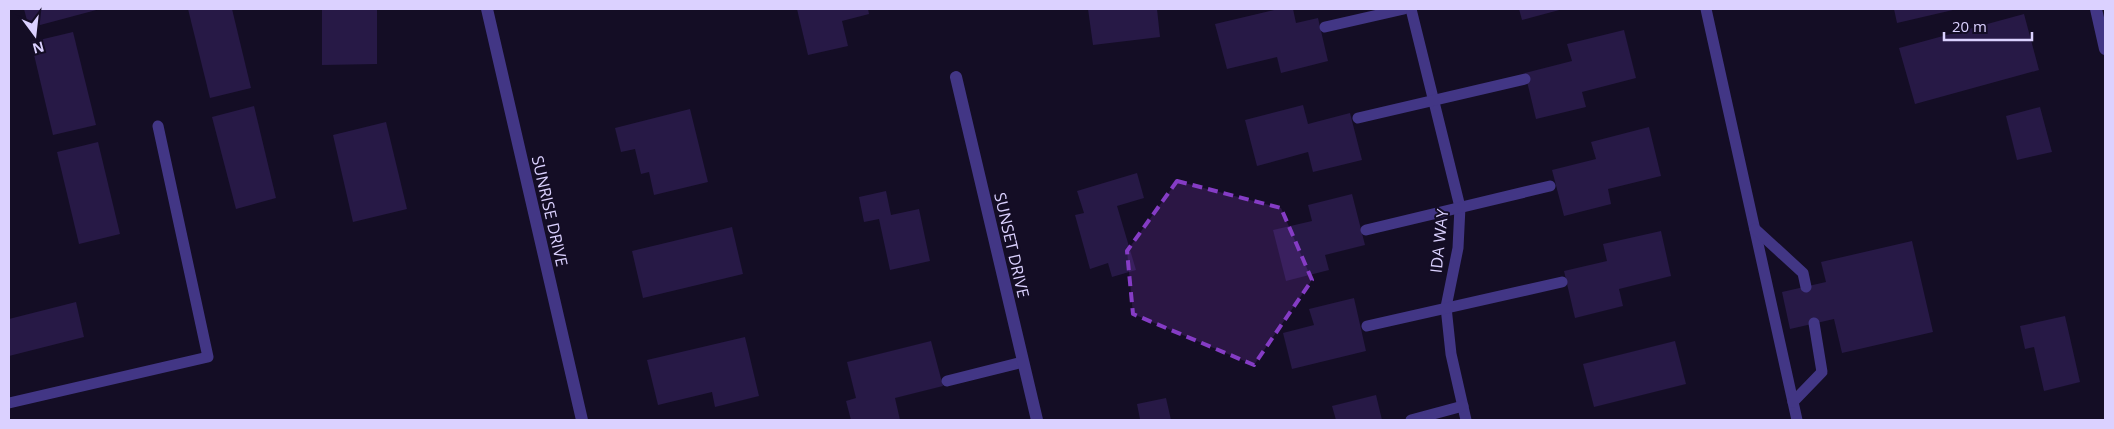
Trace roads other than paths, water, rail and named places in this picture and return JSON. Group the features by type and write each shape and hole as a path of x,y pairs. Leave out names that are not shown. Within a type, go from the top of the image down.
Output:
{"street":[{"name":"SUNRISE DRIVE","path":"487,9 582,420"},
{"path":"2096,9 2105,49"},
{"name":"SUNSET DRIVE","path":"956,76 1037,420"}],"lane":[{"path":"1325,27 1404,9"},
{"name":"IDA WAY","path":"1411,9 1460,207 1458,248 1446,308 1451,354 1466,420"},
{"path":"1706,9 1797,420"},
{"path":"1358,118 1524,79"},
{"path":"9,403 208,357 158,126"},
{"path":"1366,230 1550,186"},
{"path":"1755,228 1803,273 1806,287"},
{"path":"1367,326 1562,282"},
{"path":"1793,402 1822,372 1814,323"},
{"path":"947,381 1023,362"},
{"path":"1411,420 1463,406"}]}
